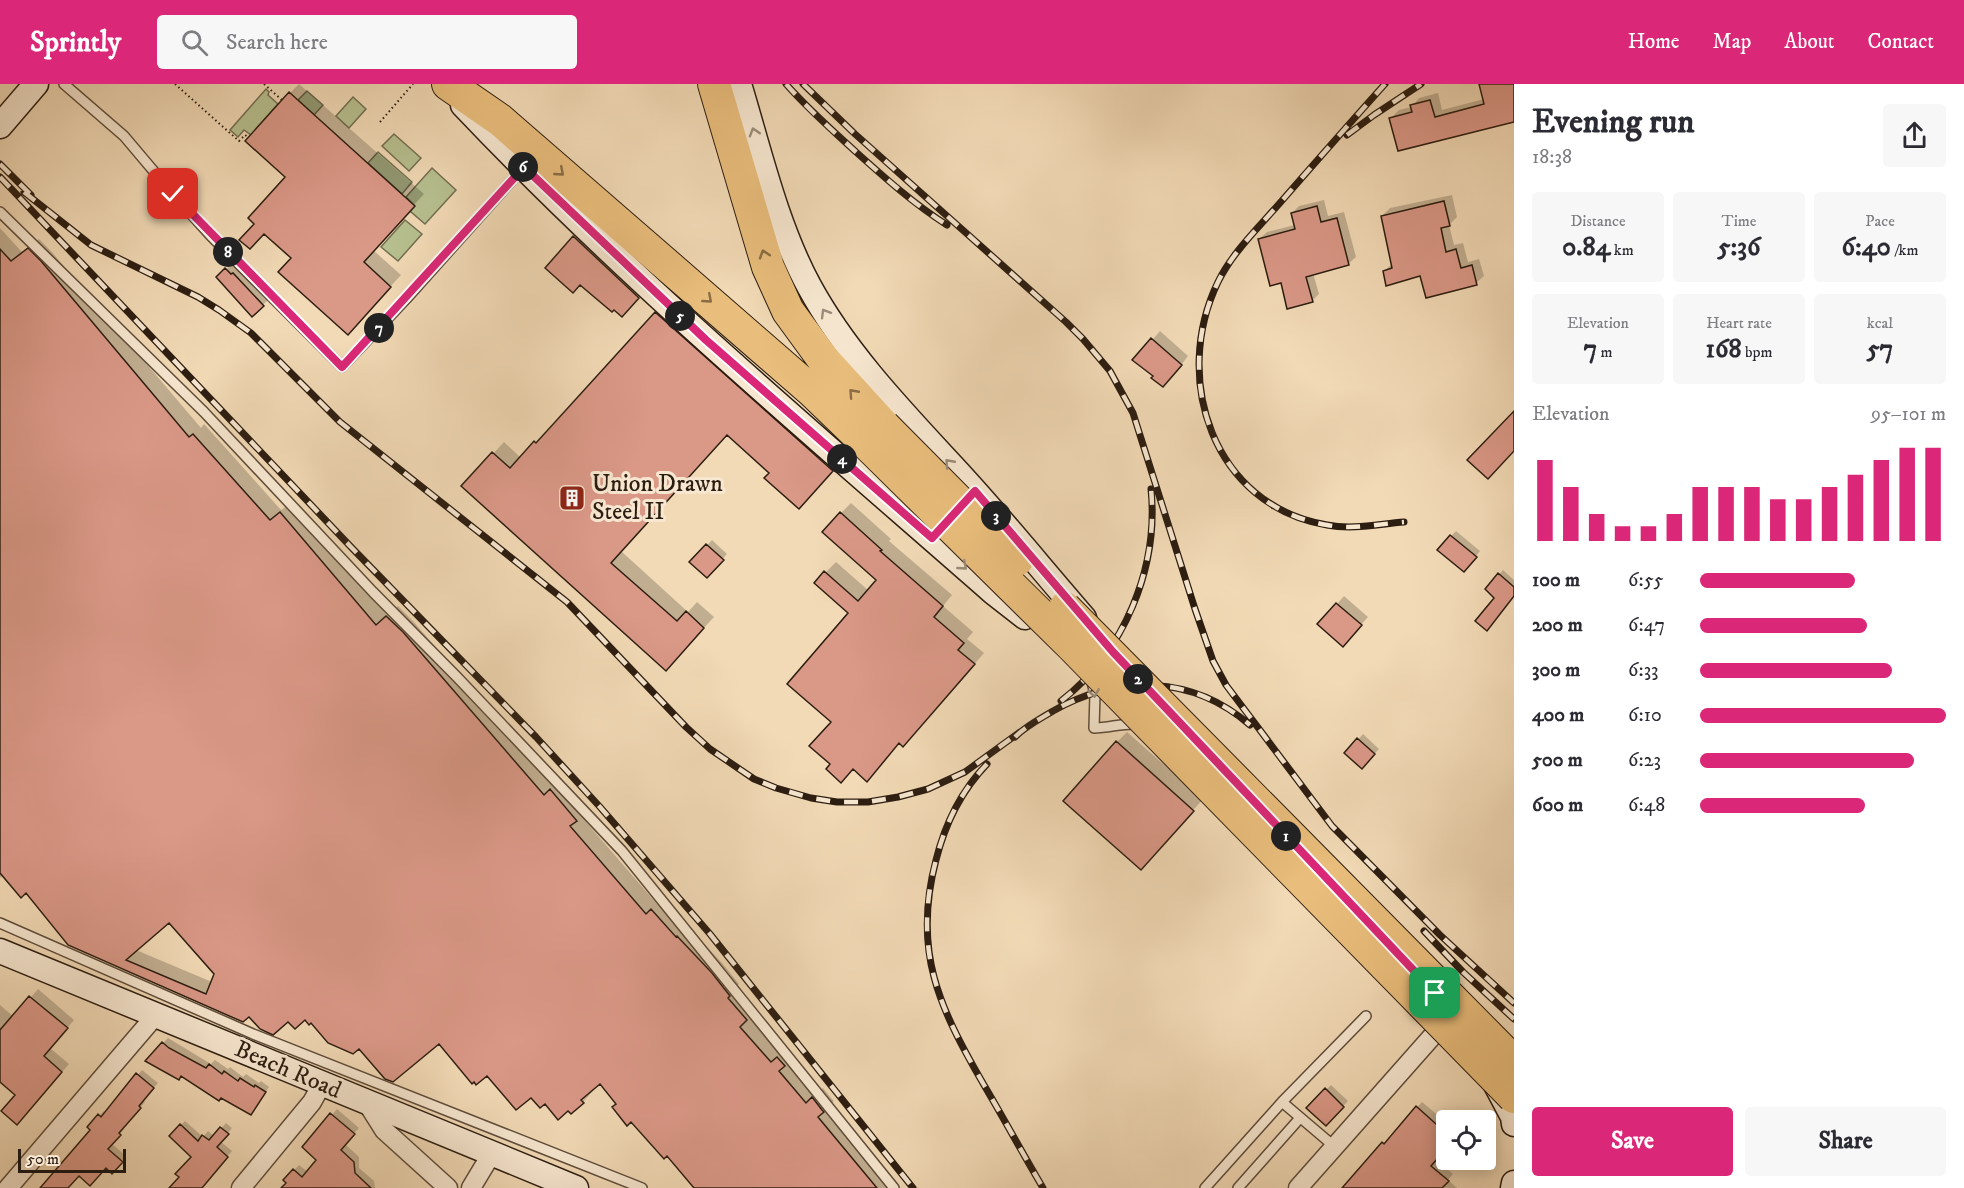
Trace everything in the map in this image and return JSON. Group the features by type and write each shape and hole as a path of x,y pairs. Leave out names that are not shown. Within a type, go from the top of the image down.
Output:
{"highway":[{"path":"448,84 500,120 805,385 875,435 1239,782 1507,1065"},
{"path":"714,84 764,255 788,310 875,435 1064,638 1514,1098"}],"main road":[{"path":"443,84 524,167 706,340 993,592 1095,673 1444,1023 1507,1065"},
{"path":"739,84 787,239 809,286 831,322 862,363 1121,661 1435,993 1507,1065 1514,1098"},
{"path":"0,126 29,86"},
{"name":"Beach Road","path":"0,951 576,1188"},
{"path":"1507,1065 1514,1124"},
{"path":"1513,1188 1514,1183"}],"street":[{"path":"8,1188 156,1015"},
{"path":"1298,1188 1444,1023"},
{"path":"241,1188 312,1102 322,1084"},
{"path":"367,1102 384,1130 448,1188"},
{"path":"471,1188 492,1153"}],"lane":[{"path":"64,84 124,136 198,222 342,367 524,167"},
{"path":"0,212 204,412 622,851 894,1188"},
{"path":"932,538 975,491"},
{"path":"1081,661 1090,677 1095,694 1094,728 1106,728 1119,723 1149,726"},
{"path":"0,923 253,1034 642,1188"},
{"path":"1205,1188 1282,1102 1366,1016"},
{"path":"1282,1102 1335,1147"},
{"path":"1238,1188 1300,1118"}],"path":[{"path":"175,84 239,141 244,135 248,137"},
{"path":"264,84 282,100"},
{"path":"380,122 413,84"}],"green space":[{"path":"266,89 269,92 268,95 278,104 251,135 244,130 238,137 230,130"},
{"path":"307,91 323,105 314,115 298,100"},
{"path":"353,97 366,109 349,128 336,116"},
{"path":"394,134 421,158 409,171 382,146"},
{"path":"378,152 412,182 402,194 368,163"},
{"path":"432,168 456,190 425,224 410,211 414,205 406,197"},
{"path":"405,220 422,234 398,261 381,247"}],"building":[{"path":"1479,84 1514,84 1514,122 1398,151 1389,118 1412,112 1410,105 1430,100 1435,117 1484,104"},
{"path":"289,92 415,206 364,262 391,287 348,335 278,272 291,258 264,234 250,249 239,240 254,224 248,218 285,177 245,141"},
{"path":"1444,201 1450,226 1441,228 1446,252 1456,249 1461,268 1472,265 1477,285 1426,298 1420,276 1386,286 1383,271 1392,268 1381,216"},
{"path":"1317,206 1321,222 1337,218 1349,265 1306,277 1313,302 1287,309 1281,283 1270,286 1258,239 1295,229 1291,213"},
{"path":"573,236 639,298 622,317 614,310 612,312 580,285 573,293 545,268"},
{"path":"28,248 189,437 193,434 270,520 280,512 376,625 386,616 403,632 544,795 550,789 577,821 570,826 646,914 651,909 712,973 730,996 728,998 747,1020 740,1027 771,1062 777,1057 785,1066 779,1071 806,1103 812,1097 824,1112 818,1117 877,1188 694,1188 667,1156 664,1159 631,1122 627,1126 612,1107 616,1104 600,1084 581,1100 584,1103 571,1114 568,1111 558,1120 545,1104 540,1108 531,1098 516,1110 487,1076 476,1085 474,1082 472,1084 439,1044 393,1082 385,1079 359,1049 353,1054 328,1043 311,1023 309,1025 305,1020 295,1029 288,1022 273,1035 260,1029 249,1017 243,1022 68,945 26,893 21,898 0,873 0,249 11,261","holes":["169,923 214,974 206,994 126,960"]},
{"path":"225,268 231,274 233,273 264,306 252,317 216,277"},
{"name":"Union Drawn Steel II","path":"655,312 833,471 799,509 764,478 769,473 727,435 611,563 677,621 686,611 704,628 666,671 461,486 492,452 510,468 534,441 536,443"},
{"path":"1151,338 1182,365 1163,387 1132,360"},
{"path":"1514,411 1514,451 1488,479 1467,460"},
{"path":"840,512 882,550 880,551 943,606 934,617 964,643 958,650 975,664 903,747 899,743 867,782 853,769 841,783 826,769 830,764 809,746 831,722 787,684 848,613 814,583 824,571 858,601 876,580 822,532"},
{"path":"1450,535 1477,557 1464,572 1437,550"},
{"path":"706,544 724,560 707,578 689,562"},
{"path":"1498,573 1514,587 1514,596 1487,631 1475,621 1494,598 1485,589"},
{"path":"1336,603 1362,625 1343,647 1317,624"},
{"path":"1357,738 1375,754 1362,769 1344,753"},
{"path":"1116,741 1194,811 1141,870 1063,801"},
{"path":"29,996 68,1028 44,1056 62,1072 17,1125 1,1111 15,1095 0,1082 0,1030"},
{"path":"162,1042 206,1068 209,1064 222,1074 224,1071 238,1081 240,1078 266,1092 251,1115 221,1098 219,1101 181,1076 179,1080 145,1061"},
{"path":"136,1073 154,1088 139,1106 141,1108 119,1133 121,1135 108,1149 123,1162 112,1174 106,1168 90,1186 79,1176 68,1188 40,1188 90,1130 87,1127 98,1114 101,1117"},
{"path":"1325,1088 1344,1107 1326,1126 1306,1108"},
{"path":"1416,1106 1436,1124 1436,1160 1431,1166 1449,1181 1442,1188 1342,1188 1382,1142 1384,1144"},
{"path":"330,1113 355,1134 341,1150 354,1162 355,1173 371,1188 281,1188 286,1183 283,1180 293,1169 302,1177 316,1160 302,1147"},
{"path":"180,1124 198,1141 202,1135 209,1140 220,1127 229,1134 217,1147 228,1157 202,1188 169,1188 179,1177 175,1174 191,1157 169,1136"}],"railway":[{"path":"786,84 820,119 911,200 947,225"},
{"path":"803,84 855,134 1066,322 1110,371 1133,413 1195,609 1213,661 1226,685 1332,826 1440,935 1514,1003"},
{"path":"1385,84 1230,261 1218,282 1205,320 1199,358 1202,397 1212,433 1230,465 1255,493 1288,513 1327,525 1356,527 1404,522"},
{"path":"1347,135 1421,84"},
{"path":"0,164 31,195"},
{"path":"0,177 351,547 536,737 600,807 710,934 913,1188"},
{"path":"24,192 91,245 198,297 251,333 340,422 567,602 686,727 710,749 754,779 811,798 837,802 868,802 898,797 928,789 965,772 1020,732"},
{"path":"1061,701 1103,658 1133,606 1143,578 1149,549 1152,519 1151,489"},
{"path":"1015,737 1038,720 1078,699 1129,686 1154,685 1180,689 1204,697 1228,709 1250,725"},
{"path":"987,764 969,785 955,809 940,847 929,893 927,923 929,951 934,977 954,1030 1043,1188"},
{"path":"1424,931 1463,972 1514,1019"}],"place":[{"name":"Union Drawn Steel II","path":"572,498"}],"route":[{"path":"173,194 342,367 524,167 706,340 932,538 975,491 1113,652 1435,993"}]}
